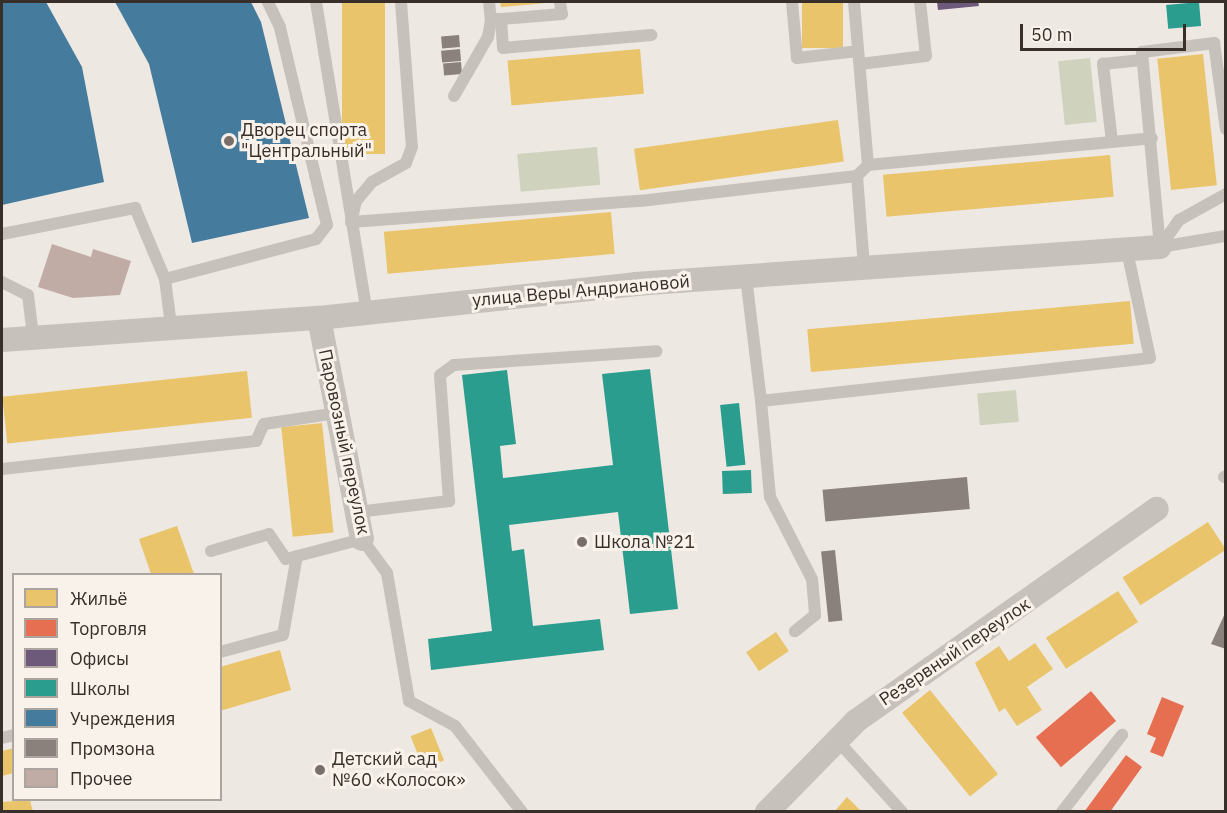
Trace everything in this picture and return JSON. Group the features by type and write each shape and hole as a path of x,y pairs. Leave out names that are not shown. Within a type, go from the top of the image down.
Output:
{"street":[{"name":"улица Веры Андриановой","path":"2,340 171,325 319,318 864,266 1160,248"},
{"name":"Паровозный переулок","path":"319,318 362,539"},
{"name":"Резервный переулок","path":"767,812 837,740 926,667 1001,622 1157,509"}],"lane":[{"path":"165,279 316,239 327,225 280,27 268,2"},
{"path":"316,2 366,312"},
{"path":"351,222 356,201 372,182 406,164 412,147 401,2"},
{"path":"489,2 503,48 651,35"},
{"path":"496,19 562,14 560,2"},
{"path":"792,2 797,58 926,56 920,2"},
{"path":"854,2 868,165"},
{"path":"454,96 496,19"},
{"path":"1160,248 1152,138 1142,52 1214,43 1226,129"},
{"path":"1112,142 1103,64 1142,60"},
{"path":"351,222 639,201 857,176 868,165 1152,138"},
{"path":"857,176 864,266"},
{"path":"1160,248 1179,220 1226,194"},
{"path":"2,234 135,207 165,279 171,325"},
{"path":"1160,248 1226,236"},
{"path":"761,401 1150,358 1127,251"},
{"path":"746,277 770,497 812,579 815,615 795,631"},
{"path":"2,282 28,295 33,336"},
{"path":"357,512 449,501 440,375 454,365 657,351"},
{"path":"2,469 256,441 264,424 338,413"},
{"path":"211,551 269,534 286,559 362,539"},
{"name":"Паровозный переулок","path":"362,539 387,573 409,701 455,726 522,812"},
{"path":"222,651 283,635 297,556"},
{"path":"1062,812 1122,735"},
{"path":"837,740 902,812"}],"green space":[{"path":"1090,58 1097,122 1065,125 1058,61"},
{"path":"597,147 600,185 521,192 517,154"},
{"path":"1016,390 1019,422 980,425 977,393"}],"building: Жильё":[{"path":"342,2 385,2 385,154 342,154"},
{"path":"500,2 546,2 546,3 501,7"},
{"path":"802,2 843,2 843,48 802,48"},
{"path":"640,49 644,94 511,105 508,61"},
{"path":"1203,54 1217,185 1171,190 1157,59"},
{"path":"838,120 844,162 640,190 634,149"},
{"path":"1110,155 1114,197 887,217 883,175"},
{"path":"611,212 615,254 388,274 384,232"},
{"path":"1130,301 1134,344 811,372 807,329"},
{"path":"247,371 252,418 7,443 2,397"},
{"path":"322,423 333,532 293,537 281,427"},
{"path":"1208,522 1226,550 1140,605 1122,578"},
{"path":"177,526 194,573 151,573 139,539"},
{"path":"1118,591 1138,622 1066,669 1046,638"},
{"path":"776,632 789,651 759,671 746,652"},
{"path":"1035,643 1053,669 1027,687 1042,710 1017,726 1005,708 999,712 975,663 999,646 1009,661"},
{"path":"280,650 291,690 222,710 222,666"},
{"path":"930,690 998,774 970,797 902,713"},
{"path":"431,728 444,760 424,769 411,736"},
{"path":"12,748 12,774 2,776 2,751"},
{"path":"847,797 862,812 834,812"},
{"path":"30,801 33,812 2,812 2,802"}],"building: Торговля":[{"path":"1091,691 1116,721 1061,767 1036,737"},
{"path":"1162,697 1184,706 1163,757 1150,752 1156,738 1147,734"},
{"path":"1126,755 1142,767 1110,812 1084,812"}],"building: Офисы":[{"path":"937,2 978,2 979,6 938,10"}],"building: Школы":[{"path":"1199,2 1201,26 1168,29 1166,5"},
{"path":"650,369 678,609 630,614 618,512 509,525 512,551 524,549 533,626 600,619 604,650 431,670 428,639 492,631 462,375 507,370 516,444 500,446 503,478 613,465 602,374"},
{"path":"739,403 745,465 727,467 720,405"},
{"path":"751,470 752,493 723,494 722,471"}],"building: Учреждения":[{"path":"2,2 46,2 82,67 104,182 2,205"},
{"name":"Дворец спорта \"Центральный\"","path":"115,2 251,2 261,22 309,218 192,243 149,64"}],"building: Промзона":[{"path":"459,35 460,47 442,49 441,37"},
{"path":"460,49 461,61 442,63 441,51"},
{"path":"461,62 462,74 444,76 443,64"},
{"path":"967,477 970,509 825,522 823,490"},
{"path":"835,550 842,621 828,622 821,551"},
{"path":"1226,611 1226,649 1211,644"}],"building: Прочее":[{"path":"52,244 91,257 93,249 131,261 120,295 73,298 38,287"}],"place":[{"name":"Дворец спорта \"Центральный\"","path":"229,141"},
{"name":"Школа №21","path":"582,542"},
{"name":"Детский сад №60 «Колосок»","path":"320,770"}]}
